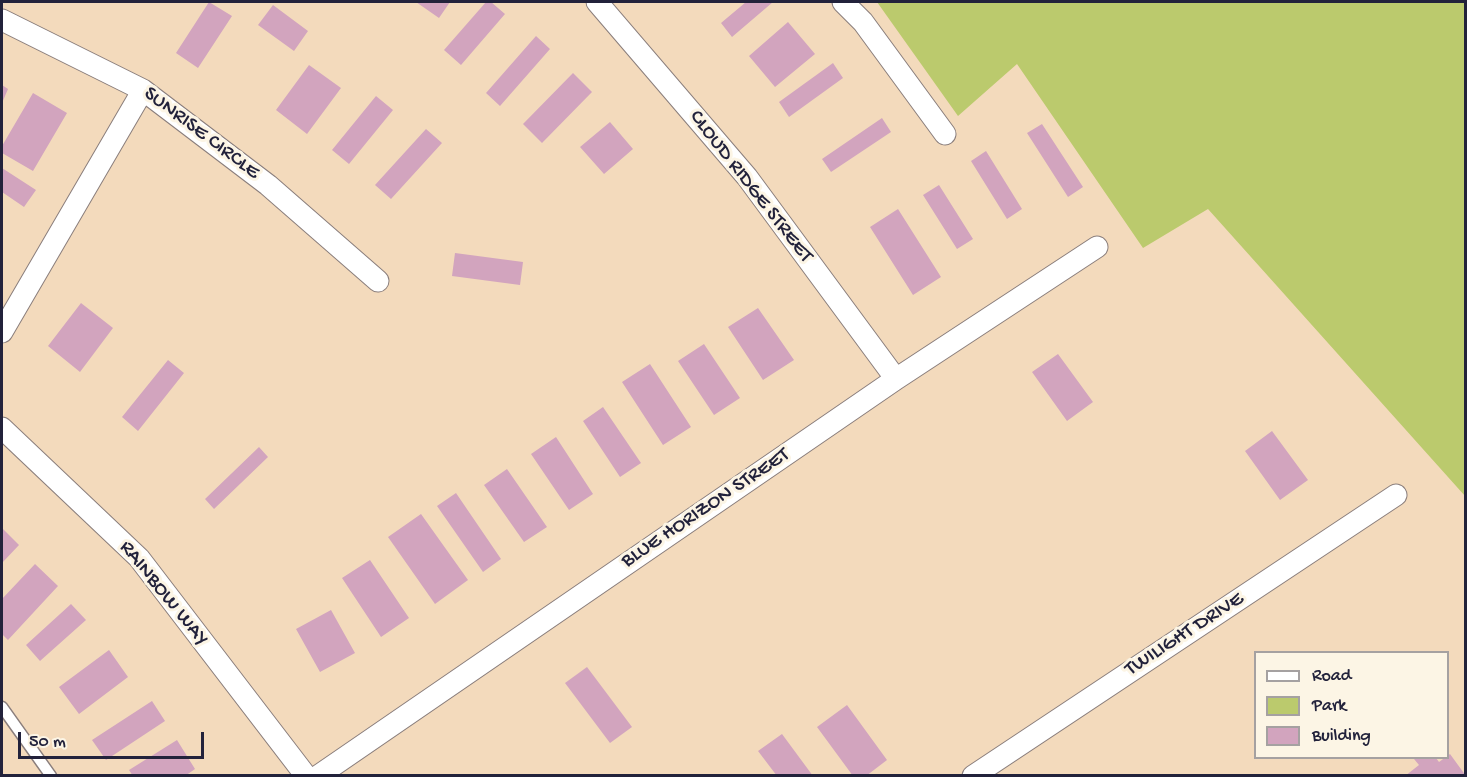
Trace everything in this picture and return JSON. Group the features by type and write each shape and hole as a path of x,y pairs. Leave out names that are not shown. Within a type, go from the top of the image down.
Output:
{"street":[{"name":"CLOUD RIDGE STREET","path":"597,2 747,177 896,379"},
{"path":"843,2 863,22 945,134"},
{"name":"SUNRISE CIRCLE","path":"2,20 143,90 268,185 378,282"},
{"path":"2,332 143,90"},
{"name":"BLUE HORIZON STREET","path":"318,776 896,379 1097,247"},
{"name":"RAINBOW WAY","path":"2,429 139,558 306,776"},
{"name":"TWILIGHT DRIVE","path":"973,776 1396,495"}],"lane":[{"path":"2,707 51,776"}],"green space":[{"path":"877,2 1465,2 1465,496 1208,209 1143,248 1017,64 958,116"}],"building":[{"path":"209,2 232,16 198,68 176,53"},
{"path":"416,2 450,2 439,18"},
{"path":"486,2 491,2 505,14 461,65 444,50"},
{"path":"746,2 773,2 732,37 721,23"},
{"path":"273,5 308,31 294,51 258,25"},
{"path":"788,22 815,54 775,87 749,56"},
{"path":"536,36 550,49 500,106 486,93"},
{"path":"833,63 843,78 789,117 779,102"},
{"path":"309,65 341,88 307,134 276,110"},
{"path":"573,73 592,92 542,143 523,124"},
{"path":"2,85 8,89 2,103"},
{"path":"33,93 67,113 33,171 2,153 2,146"},
{"path":"376,96 393,110 349,164 332,150"},
{"path":"882,118 891,132 831,172 822,159"},
{"path":"610,122 633,149 604,174 580,147"},
{"path":"1042,124 1083,187 1068,197 1027,133"},
{"path":"426,129 442,143 391,199 375,185"},
{"path":"986,151 1022,209 1007,219 971,161"},
{"path":"2,168 36,190 24,207 2,192"},
{"path":"939,185 973,239 957,249 923,195"},
{"path":"898,209 941,277 913,295 870,227"},
{"path":"455,253 523,262 520,285 452,276"},
{"path":"81,303 113,328 80,372 48,346"},
{"path":"758,308 794,360 763,380 728,327"},
{"path":"704,344 740,398 714,415 678,361"},
{"path":"1058,354 1093,402 1067,421 1032,372"},
{"path":"168,360 184,373 138,431 122,417"},
{"path":"650,364 691,427 663,445 622,382"},
{"path":"603,407 641,463 620,477 583,421"},
{"path":"1272,431 1308,480 1280,500 1245,451"},
{"path":"556,437 593,494 569,510 531,454"},
{"path":"259,447 268,457 214,509 205,499"},
{"path":"507,469 547,527 524,542 484,485"},
{"path":"456,493 501,559 483,572 437,506"},
{"path":"421,514 468,580 435,604 388,537"},
{"path":"2,528 19,545 2,563"},
{"path":"370,560 409,618 381,637 342,578"},
{"path":"35,564 58,586 8,640 2,634 2,599"},
{"path":"71,604 86,620 40,661 26,645"},
{"path":"331,610 355,653 320,672 296,629"},
{"path":"109,650 128,677 79,714 59,687"},
{"path":"587,667 632,727 610,743 565,683"},
{"path":"152,701 165,721 106,760 92,740"},
{"path":"847,705 887,760 866,776 853,776 817,727"},
{"path":"782,734 813,776 777,776 758,751"},
{"path":"177,740 195,769 185,776 133,776 129,770"},
{"path":"1449,755 1466,776 1405,776 1419,765 1414,759 1437,759 1439,762 1449,759"}]}
